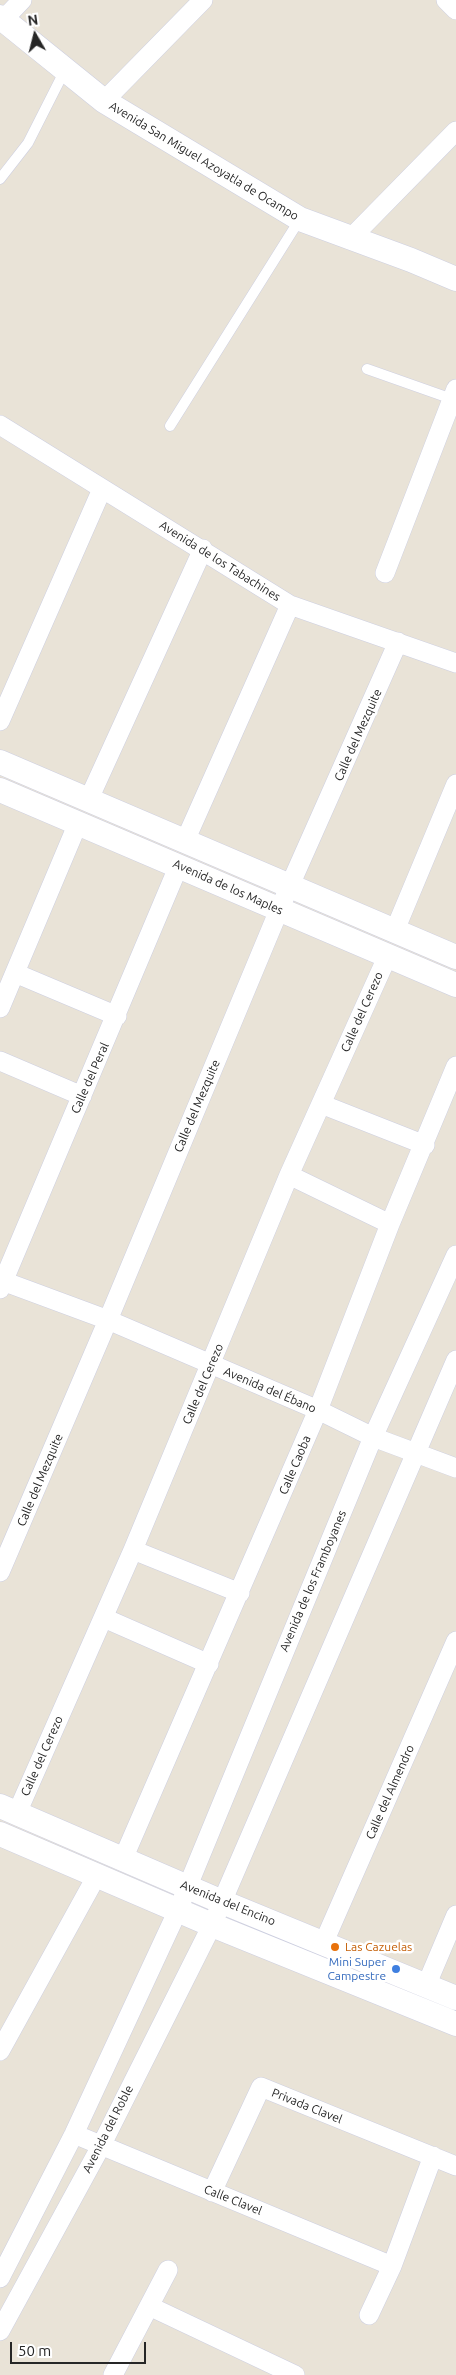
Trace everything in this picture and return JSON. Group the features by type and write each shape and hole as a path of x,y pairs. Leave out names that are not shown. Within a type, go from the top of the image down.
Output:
{"street":[{"path":"2,19 22,0"},
{"path":"104,101 203,0"},
{"path":"446,0 456,10"},
{"name":"Avenida San Miguel Azoyatla de Ocampo","path":"2,19 104,101 300,219 411,260 456,279"},
{"path":"350,239 456,131"},
{"path":"385,573 454,394"},
{"name":"Avenida de los Tabachines","path":"2,433 204,549 290,605 456,663"},
{"path":"0,721 102,489"},
{"path":"88,801 204,549"},
{"path":"185,841 290,605"},
{"name":"Calle del Mezquite","path":"0,1572 108,1320 279,910 398,642"},
{"name":"Avenida de los Maples","path":"0,762 456,957"},
{"path":"395,930 456,784"},
{"name":"Avenida de los Maples","path":"0,790 180,865 279,910 456,985"},
{"path":"0,1008 78,823"},
{"name":"Calle del Peral","path":"1,1284 118,1016 180,865"},
{"name":"Calle del Cerezo","path":"8,1809 104,1618 289,1175 388,955"},
{"path":"15,973 118,1016"},
{"path":"0,1061 82,1096"},
{"name":"Calle Caoba","path":"122,1859 240,1593 318,1410 390,1224 425,1145 456,1066"},
{"path":"321,1104 425,1145"},
{"path":"289,1175 390,1224"},
{"name":"Avenida de los Framboyanes","path":"178,1910 373,1437 456,1255"},
{"name":"Avenida del Ébano","path":"1,1284 108,1320 318,1410 373,1437 418,1452 456,1468"},
{"path":"212,1925 220,1901 418,1452 456,1360"},
{"path":"133,1550 240,1593"},
{"path":"104,1618 209,1664"},
{"name":"Calle del Almendro","path":"324,1942 456,1642"},
{"name":"Avenida del Encino","path":"8,1809 220,1901 324,1942 456,1998"},
{"name":"Avenida del Encino","path":"0,1834 212,1925 456,2024"},
{"path":"0,2051 91,1886"},
{"path":"0,2278 74,2134 178,1910"},
{"path":"426,1986 456,1915"},
{"name":"Avenida del Roble","path":"0,2331 100,2146 212,1925"},
{"name":"Privada Clavel","path":"212,2192 261,2087 456,2166"},
{"name":"Calle Clavel","path":"74,2134 392,2266"},
{"path":"369,2315 392,2266 433,2156"},
{"path":"113,2375 168,2270"},
{"path":"149,2306 295,2375"}],"lane":[{"path":"0,179 28,143 65,70"},
{"path":"170,426 300,219"},
{"path":"367,369 454,394"}],"place":[{"name":"Las Cazuelas","path":"335,1947"},
{"name":"Mini Super Campestre","path":"396,1969"}]}
